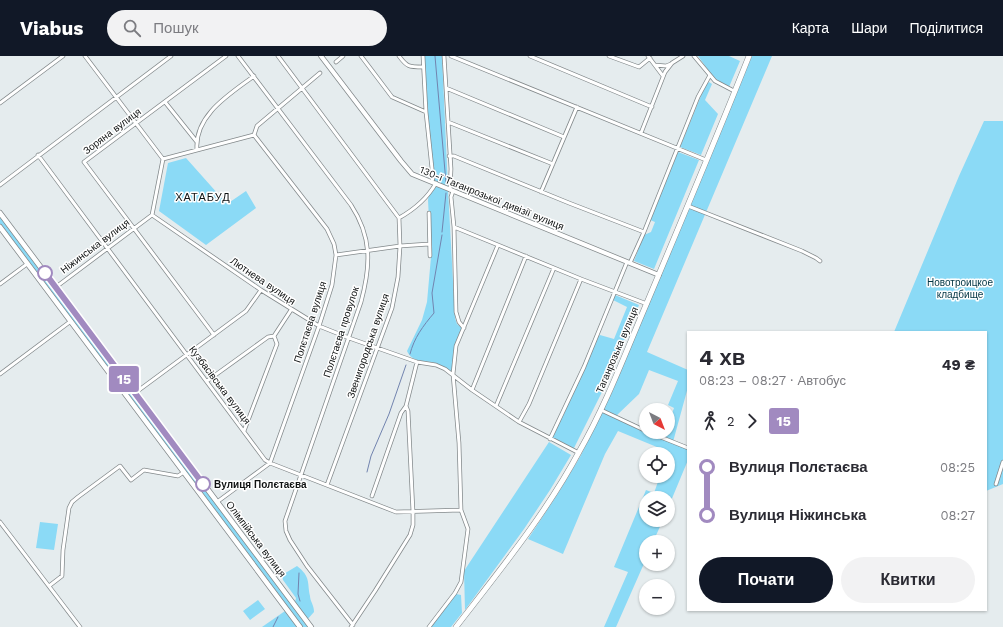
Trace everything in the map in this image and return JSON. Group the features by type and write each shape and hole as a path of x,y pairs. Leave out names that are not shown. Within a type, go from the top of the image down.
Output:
{"highway":[{"name":"Таганрозька вулиця","path":"456,627 538,520 579,453 601,410 647,304 749,56"}],"main road":[{"name":"Олімпійська вулиця","path":"0,213 310,627"},
{"name":"Олімпійська вулиця","path":"0,227 300,627"},
{"name":"Ніжинська вулиця","path":"48,292 56,287"},
{"path":"211,507 217,502"}],"street":[{"path":"0,103 63,56"},
{"path":"85,56 163,159 152,215"},
{"path":"0,185 171,56"},
{"name":"Зоряна вулиця","path":"214,335 84,162 226,56"},
{"name":"Полєтаєва провулок","path":"238,56 356,213 364,231 368,250 368,271 364,292 286,516 286,531 290,540 352,626"},
{"path":"278,56 399,218 408,213 425,199 434,182 426,112 423,56"},
{"name":"130-ї Таганрозької дивізії вулиця","path":"321,56 409,171 451,190 659,275"},
{"path":"336,62 343,56"},
{"path":"361,56 392,97 426,112"},
{"path":"399,56 407,66 423,67"},
{"path":"444,56 451,197 454,227 456,312 459,322 464,328"},
{"path":"451,56 706,160"},
{"path":"530,56 652,107"},
{"path":"609,56 639,67 649,57 664,76"},
{"path":"655,65 666,66 683,56"},
{"path":"694,56 710,76 734,91"},
{"path":"641,133 665,72 672,63"},
{"path":"163,159 254,135 256,127 320,73"},
{"path":"197,150 197,142 208,114 217,104 254,76"},
{"path":"550,439 577,382 615,292 644,232 698,97 710,76"},
{"path":"446,88 564,136"},
{"path":"165,102 197,142"},
{"path":"541,192 577,107"},
{"path":"448,122 553,164"},
{"name":"Полєтаєва вулиця","path":"254,135 327,229 332,239 336,254 332,285 319,326 270,463"},
{"name":"Кузбасівська вулиця","path":"38,155 265,460 396,512 461,510"},
{"path":"449,156 454,156 644,232"},
{"path":"687,205 802,251 820,261"},
{"path":"429,212 430,256"},
{"name":"Ніжинська вулиця","path":"56,287 152,215"},
{"name":"Лютнева вулиця","path":"152,215 291,310 319,326 417,362 436,365 452,374 472,390 519,422 579,453"},
{"name":"Звенигородська вулиця","path":"327,485 378,348 396,293 400,246 399,218"},
{"path":"454,227 581,279 647,304"},
{"path":"336,254 429,244"},
{"path":"429,627 462,582 468,529 461,510 459,443 452,374 456,346 498,245"},
{"path":"472,390 526,256"},
{"path":"0,284 27,264"},
{"path":"496,406 554,268"},
{"path":"519,422 529,404 581,279"},
{"path":"135,393 247,310 261,290"},
{"path":"244,431 276,344 274,336 291,310"},
{"path":"0,374 71,321"},
{"path":"207,381 268,337 274,336"},
{"path":"372,496 401,412 406,406 417,362"},
{"path":"352,626 410,535 412,528 413,512 408,411 406,406"},
{"path":"601,410 639,428"},
{"path":"665,439 687,448"},
{"path":"996,484 1003,462"},
{"path":"217,502 270,463"},
{"path":"50,586 62,576 63,550 69,508 72,502 120,466 131,480 144,470 178,476 184,472"},
{"path":"0,522 80,627"}],"green space":[{"path":"423,56 442,56 448,188 431,181"},
{"path":"698,56 729,56 740,61 729,87 715,78"},
{"path":"752,56 772,56 647,352 687,370 687,391 675,435 675,403 669,403 678,381 649,370 639,394 615,417 639,427 639,439 674,439 673,442 687,448 687,462 675,491 655,491 658,483 675,483 675,447 657,447 618,431 605,454 563,554 528,539 580,457 613,390"},
{"path":"709,82 712,84 705,100 718,114 701,155 680,147 705,86"},
{"name":"Новотроицкое кладбище","path":"984,121 1003,121 1003,484 987,491 987,331 894,331 959,176"},
{"path":"678,152 699,160 654,269 634,261 644,235 651,232 655,222 650,220"},
{"path":"186,158 227,204 246,191 256,208 206,245 159,211 168,163"},
{"path":"435,185 448,190 455,318 457,324 462,328 455,346 451,374 437,364 412,358 407,351 422,320 427,302 431,257 428,200 429,194"},
{"path":"0,213 293,603 295,602 296,598 283,580 282,575 297,566 305,573 308,580 310,598 314,610 306,621 311,627 300,627 0,227"},
{"path":"615,295 639,305 605,386 573,450 551,438 564,414 597,337 600,335 614,339 627,307 613,300"},
{"path":"549,442 571,455 524,529 465,610 464,571"},
{"path":"639,507 639,527 660,527 656,535 639,535 639,571 641,571 616,627 604,627 628,572 614,567"},
{"path":"40,522 58,524 54,550 36,548"},
{"path":"456,594 461,595 462,613 451,627 431,627"},
{"path":"258,600 265,609 250,620 243,611"},
{"path":"285,611 297,627 262,627"}],"waterway":[{"path":"435,56 446,183"},
{"path":"442,232 446,193"},
{"path":"410,354 419,332 434,313 432,293 442,235"},
{"path":"367,472 371,456 389,414 406,365"},
{"path":"299,573 298,594 300,601"},
{"path":"273,627 278,617"}],"bus line":[{"name":"15","path":"45,273 203,484"}],"place":[{"name":"Вулиця Полєтаєва","path":"203,484"}],"district":[{"name":"ХАТАБУД","path":"203,197"}]}
